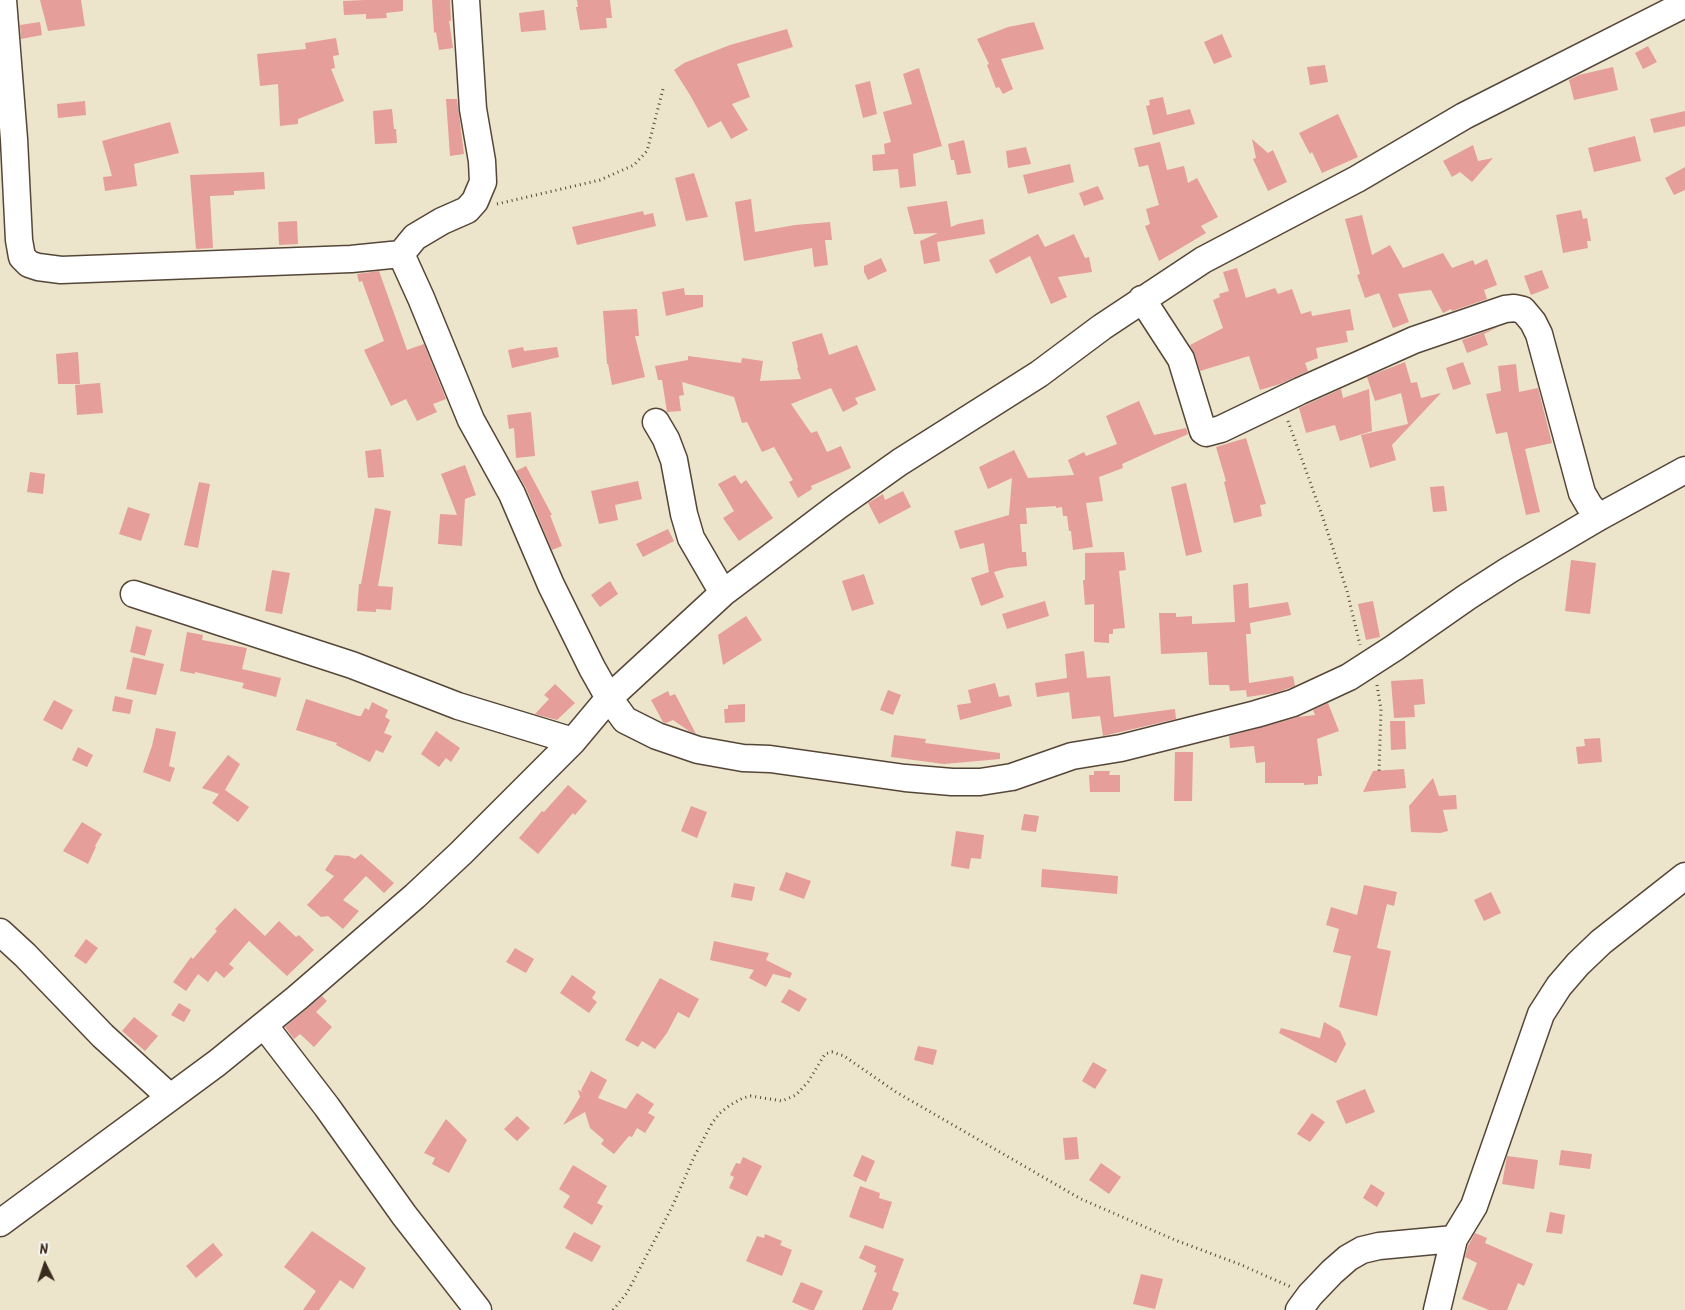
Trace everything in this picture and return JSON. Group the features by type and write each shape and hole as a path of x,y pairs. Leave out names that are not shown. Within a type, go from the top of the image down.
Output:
{"street":[{"path":"3,0 14,139 19,240 22,257 29,264 38,268 61,270 351,259 401,254 415,237 442,221 467,210 480,193 483,182 484,171 473,110 466,0"},
{"path":"0,1223 264,1025 415,896 514,801 573,741 609,698 723,593 838,506 900,462 1040,374 1142,299 1203,260 1357,179 1464,116 1685,4"},
{"path":"401,254 471,420 512,494 551,585 609,698 625,720 636,727 698,750 743,758 778,760 905,778 980,782 1012,777 1072,756 1121,748 1293,703 1349,677 1509,570 1599,517 1685,470"},
{"path":"1142,299 1181,359 1203,431 1206,433 1222,429 1338,373 1414,340 1505,309 1523,310 1533,322 1539,334 1582,492 1589,505 1599,517"},
{"path":"656,422 666,439 674,460 684,514 691,538 723,593"},
{"path":"134,594 352,665 458,706 573,741"},
{"path":"1437,1310 1454,1239 1474,1206 1541,1014 1559,986 1578,964 1601,942 1685,876"},
{"path":"0,932 25,955 103,1036 170,1097"},
{"path":"264,1025 327,1107 404,1215 478,1310"},
{"path":"1304,1302 1348,1258 1362,1250 1379,1246 1454,1239"}],"path":[{"path":"467,210 600,180 634,166 647,151 663,89"},
{"path":"1280,402 1329,534 1347,590 1366,666 1377,683 1380,709 1379,773"},
{"path":"613,1310 627,1293 673,1205 698,1149 712,1123 720,1113 730,1105 750,1096 782,1101 796,1095 808,1082 825,1054 832,1052 844,1056 896,1092 1081,1199 1175,1240 1239,1264 1304,1302"}],"building":[{"path":"40,0 81,0 85,26 48,31"},
{"path":"403,0 403,11 386,13 387,18 366,19 366,14 344,15 343,1"},
{"path":"432,0 450,0 451,21 449,21 453,48 439,50 436,32 434,33"},
{"path":"577,0 610,0 612,18 606,18 607,28 580,30 576,7 578,7"},
{"path":"544,10 546,30 521,32 519,13"},
{"path":"40,22 42,35 21,39 20,25"},
{"path":"1034,22 1044,49 1001,59 1013,89 1003,94 999,87 996,88 987,65 989,64 977,39 1008,27"},
{"path":"787,29 793,47 737,64 750,97 732,104 748,130 731,139 721,121 708,128 674,70 684,63 730,45"},
{"path":"1222,34 1232,57 1214,64 1204,42"},
{"path":"336,38 339,55 333,56 335,68 331,69 344,101 298,119 298,124 280,126 278,84 260,86 257,54 306,49 305,43"},
{"path":"1648,46 1657,62 1643,69 1635,53"},
{"path":"1325,65 1328,82 1310,85 1307,67"},
{"path":"1613,67 1618,90 1574,100 1569,80 1579,75"},
{"path":"919,68 942,146 913,154 916,186 900,188 898,169 873,171 872,155 885,154 884,144 891,142 883,112 912,104 903,74"},
{"path":"870,81 877,114 863,118 855,85"},
{"path":"1163,97 1167,115 1190,109 1195,124 1153,135 1146,106 1150,105 1149,100"},
{"path":"446,99 457,99 464,154 450,156"},
{"path":"85,101 86,115 58,118 57,104"},
{"path":"392,109 397,143 375,144 373,111"},
{"path":"1685,111 1685,126 1654,133 1650,119"},
{"path":"1338,114 1358,157 1322,173 1312,152 1310,154 1299,133"},
{"path":"170,122 179,153 134,164 137,186 105,191 103,177 112,176 102,141"},
{"path":"1635,136 1641,161 1594,172 1588,148"},
{"path":"1252,139 1268,153 1273,150 1287,182 1268,191 1253,159 1256,158"},
{"path":"964,140 971,173 957,175 954,160 951,160 948,144"},
{"path":"1160,142 1167,170 1184,166 1188,183 1197,178 1218,217 1201,226 1206,233 1159,261 1145,226 1150,224 1146,209 1159,205 1148,165 1139,167 1134,148"},
{"path":"1473,145 1478,161 1493,158 1472,182 1460,172 1452,177 1443,161"},
{"path":"1026,147 1031,164 1008,168 1006,151"},
{"path":"1070,164 1074,182 1028,194 1023,175"},
{"path":"1685,167 1685,190 1674,195 1665,178"},
{"path":"264,172 265,189 234,191 234,195 210,196 213,248 196,249 190,175"},
{"path":"694,173 708,217 686,221 675,178"},
{"path":"1098,186 1104,199 1084,206 1079,193"},
{"path":"751,199 755,232 795,225 830,222 832,240 825,240 828,265 814,267 812,248 744,261 735,202"},
{"path":"947,201 951,227 983,219 985,234 937,242 940,261 924,264 920,241 938,233 914,234 907,207"},
{"path":"1581,210 1583,219 1587,218 1591,241 1587,241 1588,248 1563,253 1556,215"},
{"path":"643,211 644,215 653,213 656,226 577,245 572,227"},
{"path":"1362,215 1372,255 1390,245 1403,268 1443,253 1452,268 1473,260 1475,265 1487,259 1497,285 1484,290 1487,299 1443,313 1431,290 1398,294 1409,322 1393,328 1379,293 1365,298 1357,275 1360,274 1345,219"},
{"path":"297,221 298,244 279,245 278,222"},
{"path":"1038,234 1045,247 1074,234 1085,258 1089,257 1092,272 1058,277 1067,297 1051,304 1030,256 996,274 989,260"},
{"path":"881,258 887,271 868,280 864,272 864,266"},
{"path":"1237,268 1246,298 1275,288 1278,294 1292,289 1301,314 1311,311 1312,316 1350,309 1354,330 1346,331 1348,342 1316,348 1318,358 1305,363 1308,371 1280,384 1260,390 1249,356 1200,371 1190,345 1223,328 1213,300 1220,297 1219,294 1229,291 1223,272"},
{"path":"1542,270 1549,288 1531,295 1524,276"},
{"path":"379,271 407,350 424,344 446,399 433,404 437,412 417,421 406,399 391,406 364,350 384,341 362,281 359,282 357,274"},
{"path":"684,288 685,295 703,295 703,307 666,316 662,292"},
{"path":"637,309 639,336 635,336 645,377 612,385 607,364 603,311"},
{"path":"1498,327 1484,334 1488,345 1467,353 1462,340"},
{"path":"822,333 829,355 857,345 876,390 855,398 858,404 843,412 831,388 791,404 811,433 817,431 827,452 841,446 851,468 811,486 812,489 798,498 789,482 793,480 774,447 762,452 747,422 742,423 734,397 682,382 684,395 679,396 681,411 667,412 662,380 658,380 655,366 688,360 688,356 741,363 742,358 763,361 760,381 801,379 792,342"},
{"path":"523,347 524,351 557,347 559,357 512,368 508,350"},
{"path":"78,352 80,384 58,384 56,354"},
{"path":"1405,362 1411,383 1417,382 1421,398 1441,393 1392,445 1396,460 1370,468 1361,435 1408,424 1401,393 1375,401 1367,377"},
{"path":"1463,362 1471,384 1453,390 1446,368"},
{"path":"1516,364 1519,392 1538,388 1552,443 1525,449 1540,512 1526,515 1507,432 1496,434 1486,394 1501,391 1498,366"},
{"path":"100,383 103,413 77,415 75,385"},
{"path":"1341,389 1343,398 1369,389 1372,431 1340,441 1335,425 1306,433 1299,408"},
{"path":"1139,401 1154,435 1186,428 1188,434 1122,464 1123,468 1099,477 1103,501 1086,503 1093,547 1073,550 1071,531 1069,531 1067,516 1063,516 1062,507 1026,508 1027,524 1020,524 1022,552 1026,552 1027,566 994,572 1004,597 981,606 971,578 989,572 984,543 960,549 954,531 1009,515 1012,478 988,489 979,467 1014,450 1028,478 1074,475 1068,460 1084,452 1086,456 1117,444 1106,416"},
{"path":"531,412 535,456 516,458 514,428 509,429 507,415"},
{"path":"1246,438 1266,504 1260,505 1262,516 1234,523 1224,482 1226,481 1216,447"},
{"path":"381,449 384,477 368,478 365,451"},
{"path":"465,465 476,495 465,499 462,546 438,544 440,514 457,515 441,474"},
{"path":"526,466 552,515 550,515 562,546 552,550 526,488 516,471"},
{"path":"30,472 45,474 43,494 27,492"},
{"path":"735,475 741,484 746,480 773,518 739,541 723,518 734,511 718,484"},
{"path":"638,481 642,499 615,505 618,520 599,524 591,491"},
{"path":"199,482 210,484 198,548 184,545"},
{"path":"1186,483 1202,552 1186,556 1171,487"},
{"path":"1444,486 1447,511 1433,512 1430,487"},
{"path":"903,491 911,507 879,524 868,503 883,494 885,500"},
{"path":"128,507 150,514 141,541 119,534"},
{"path":"375,508 391,511 378,586 393,587 391,610 376,609 376,612 357,611 359,584 361,584"},
{"path":"668,529 674,541 643,557 636,544"},
{"path":"1124,552 1126,570 1119,571 1125,628 1113,629 1113,634 1109,634 1109,643 1094,642 1094,604 1085,605 1083,580 1085,580 1085,553"},
{"path":"1571,560 1596,563 1590,614 1565,611"},
{"path":"272,570 290,573 282,614 265,611"},
{"path":"864,574 874,604 852,611 842,581"},
{"path":"610,581 618,594 600,607 591,595"},
{"path":"1248,583 1249,608 1288,602 1291,615 1250,623 1251,634 1246,634 1249,683 1293,676 1295,686 1275,693 1247,697 1246,690 1230,691 1229,685 1209,685 1207,652 1161,654 1159,613 1176,613 1176,617 1192,616 1192,624 1235,622 1233,585"},
{"path":"1045,601 1049,616 1007,629 1002,614"},
{"path":"1373,601 1380,637 1366,640 1358,604"},
{"path":"746,616 762,640 723,665 718,635"},
{"path":"136,626 152,630 145,656 130,652"},
{"path":"187,632 203,635 202,640 247,648 242,669 281,678 276,697 242,688 244,683 195,672 195,674 180,671"},
{"path":"1084,651 1087,678 1110,676 1114,717 1175,709 1176,719 1103,736 1100,716 1072,719 1069,692 1037,697 1035,683 1067,678 1065,654"},
{"path":"133,657 164,664 156,695 126,689"},
{"path":"1423,679 1425,704 1414,705 1415,717 1394,718 1391,681"},
{"path":"995,683 999,697 1009,695 1012,706 960,720 957,705 971,703 968,690"},
{"path":"555,684 575,703 557,720 535,714 549,699 544,695"},
{"path":"888,690 901,695 893,715 880,710"},
{"path":"668,691 670,696 675,694 696,734 673,720 666,723 663,722 651,700"},
{"path":"115,696 133,700 130,714 112,711"},
{"path":"306,699 358,716 361,716 365,708 369,710 372,702 388,710 385,717 390,720 384,733 392,736 383,753 376,750 370,762 336,745 337,743 296,730"},
{"path":"54,700 73,710 62,730 43,720"},
{"path":"1328,703 1339,731 1317,739 1322,776 1318,776 1318,784 1265,783 1265,762 1256,763 1254,746 1230,748 1229,736 1298,717 1315,715 1313,710"},
{"path":"745,704 745,722 725,723 724,709 728,709 728,705"},
{"path":"1390,721 1405,721 1406,749 1391,750"},
{"path":"156,728 176,732 169,766 175,768 170,782 143,772"},
{"path":"436,731 460,748 451,762 446,758 439,767 421,754"},
{"path":"894,735 926,739 925,743 1000,753 1000,759 944,764 891,757"},
{"path":"1600,738 1602,762 1578,764 1576,747 1585,746 1584,739"},
{"path":"78,747 93,755 87,767 72,760"},
{"path":"1175,752 1193,752 1192,801 1174,801"},
{"path":"228,755 240,764 225,790 249,807 238,822 212,803 219,794 202,788"},
{"path":"1404,769 1406,788 1363,792 1373,771"},
{"path":"1094,771 1110,771 1109,775 1120,775 1120,792 1090,792 1089,775 1094,775"},
{"path":"1433,778 1439,796 1456,795 1457,809 1443,810 1448,831 1440,833 1411,832 1409,806"},
{"path":"568,785 587,801 575,815 573,813 538,854 519,838"},
{"path":"691,806 707,812 697,838 681,831"},
{"path":"1024,814 1039,816 1036,832 1021,830"},
{"path":"82,822 102,834 88,864 63,851"},
{"path":"956,831 984,835 981,859 971,858 969,869 951,866"},
{"path":"361,854 394,883 384,893 366,876 343,900 359,911 343,929 328,916 321,917 307,905 334,876 325,870 335,855 349,856 355,859"},
{"path":"1042,869 1118,876 1117,894 1041,887"},
{"path":"786,872 811,881 804,899 779,890"},
{"path":"734,883 755,887 752,901 731,897"},
{"path":"1364,885 1397,892 1394,906 1387,904 1377,948 1391,951 1377,1016 1339,1007 1351,956 1333,952 1339,929 1326,925 1331,907 1357,915"},
{"path":"1491,892 1501,913 1484,921 1474,900"},
{"path":"235,908 265,936 279,921 296,937 299,935 314,950 287,976 249,941 229,964 234,968 224,978 216,971 208,982 198,974 186,991 173,982 191,957 193,959 217,931 215,929"},
{"path":"86,939 98,948 86,964 74,956"},
{"path":"714,941 769,953 766,960 792,973 790,978 773,974 766,987 749,978 754,970 710,960"},
{"path":"515,948 534,959 526,973 506,962"},
{"path":"572,975 596,992 592,998 597,1002 589,1013 560,993"},
{"path":"660,978 699,999 689,1018 678,1012 667,1033 655,1049 642,1041 638,1047 625,1040"},
{"path":"789,989 807,999 799,1012 781,1002"},
{"path":"322,996 327,1001 316,1012 332,1027 314,1047 300,1034 294,1039 285,1027"},
{"path":"179,1003 191,1010 184,1022 171,1015"},
{"path":"134,1017 158,1036 145,1051 122,1031"},
{"path":"1324,1022 1340,1031 1346,1044 1336,1063 1279,1033 1281,1028 1320,1038"},
{"path":"918,1046 937,1050 933,1065 914,1060"},
{"path":"1093,1062 1107,1070 1095,1089 1082,1081"},
{"path":"591,1071 607,1080 598,1098 626,1109 637,1093 654,1104 648,1113 655,1117 645,1133 637,1128 632,1137 629,1136 614,1154 601,1144 604,1140 590,1128 585,1112 563,1125 580,1097 578,1090 583,1092 581,1090"},
{"path":"1365,1089 1375,1112 1346,1124 1336,1101"},
{"path":"1312,1113 1325,1122 1310,1142 1297,1134"},
{"path":"517,1116 530,1128 517,1141 504,1129"},
{"path":"446,1119 467,1140 449,1173 432,1164 435,1158 424,1153"},
{"path":"1077,1137 1079,1159 1065,1160 1063,1138"},
{"path":"1561,1150 1592,1154 1590,1169 1559,1165"},
{"path":"862,1155 875,1161 866,1182 853,1176"},
{"path":"1507,1156 1538,1160 1534,1189 1502,1184"},
{"path":"743,1157 762,1166 747,1196 729,1188 734,1177 730,1175 736,1163 740,1164"},
{"path":"1101,1163 1121,1177 1109,1194 1089,1180"},
{"path":"573,1165 607,1186 597,1203 603,1206 592,1225 563,1207 570,1196 559,1189"},
{"path":"1371,1184 1385,1193 1377,1207 1363,1198"},
{"path":"860,1186 880,1193 879,1198 892,1202 883,1229 849,1217"},
{"path":"1550,1212 1565,1215 1562,1234 1546,1232"},
{"path":"312,1231 366,1268 353,1289 340,1280 319,1310 303,1310 316,1291 284,1267"},
{"path":"574,1232 601,1246 592,1262 565,1248"},
{"path":"1475,1233 1487,1238 1485,1243 1533,1264 1524,1286 1518,1283 1507,1310 1489,1310 1462,1299 1477,1263 1465,1257"},
{"path":"765,1234 782,1241 780,1245 792,1250 782,1276 746,1261 757,1236 764,1238"},
{"path":"213,1243 223,1255 196,1278 186,1266"},
{"path":"865,1245 904,1259 892,1290 899,1293 892,1310 862,1310 877,1273 874,1272 876,1266 859,1258"},
{"path":"1141,1274 1163,1279 1155,1309 1133,1304"},
{"path":"801,1282 823,1291 814,1310 792,1302"}]}
